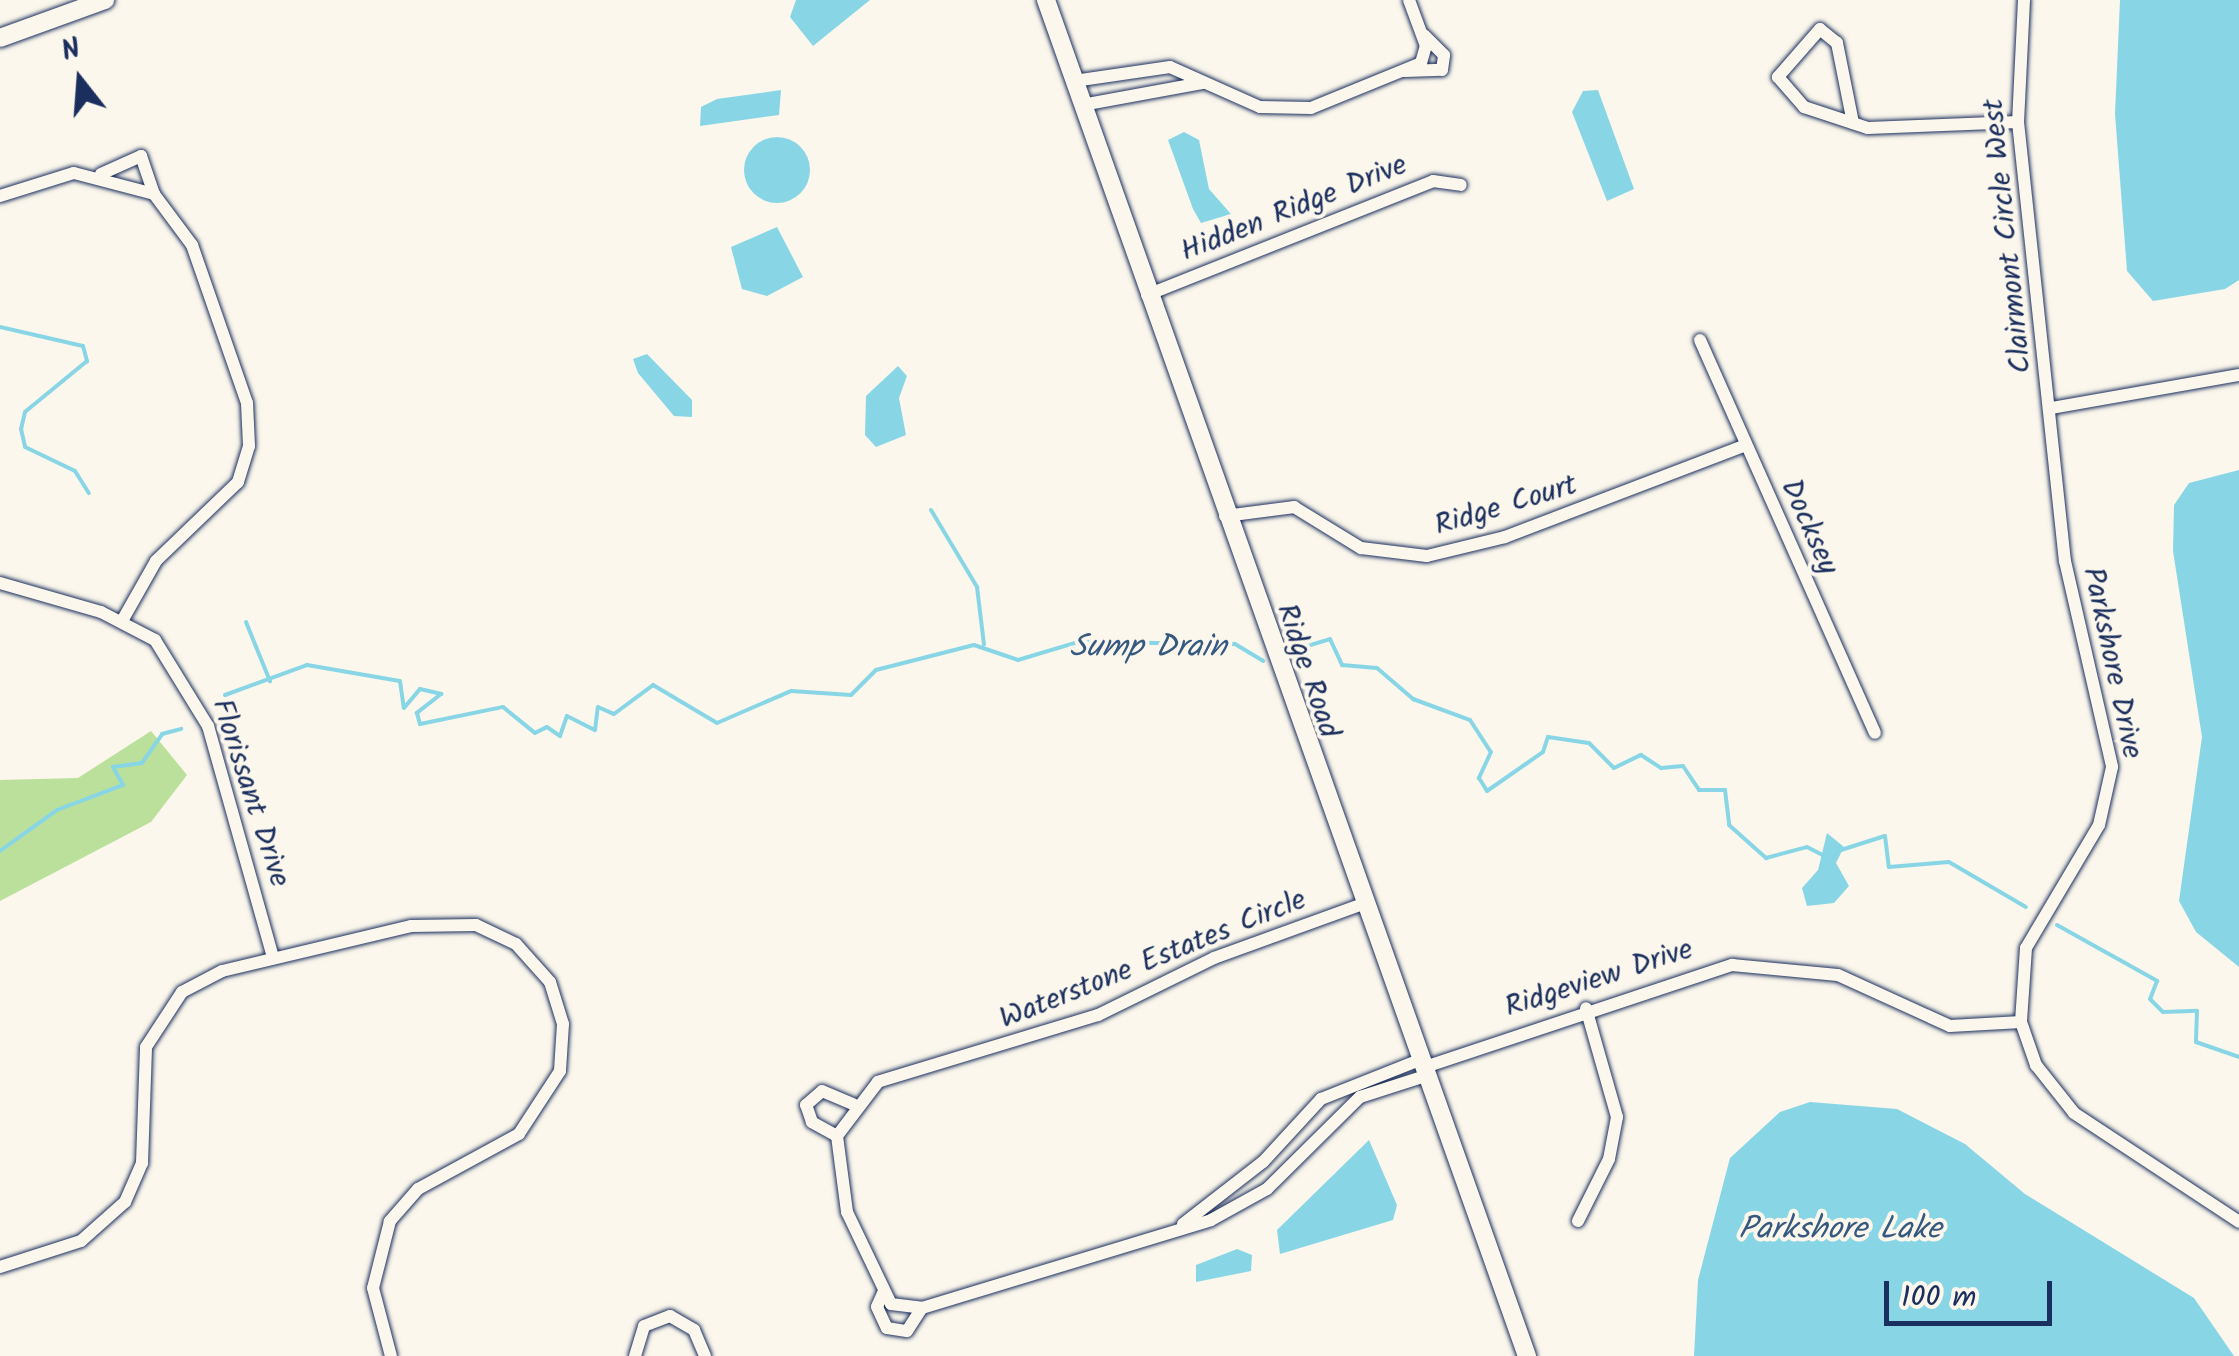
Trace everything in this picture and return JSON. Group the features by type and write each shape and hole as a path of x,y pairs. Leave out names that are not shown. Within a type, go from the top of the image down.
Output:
{"street":[{"path":"0,38 105,0"},
{"name":"Ridge Road","path":"1046,0 1225,516 1527,1356"},
{"path":"1074,81 1146,66 1260,107 1294,110 1405,71 1425,56 1423,34 1409,0"},
{"name":"Clairmont Circle West","path":"2024,0 2018,122 2051,408"},
{"path":"1853,123 1838,43 1820,29 1781,66 1780,86 1804,107 1853,123 1906,130 2018,122"},
{"path":"1405,71 1442,70 1444,55 1423,34"},
{"path":"1082,105 1202,83"},
{"path":"101,174 141,156 154,194 192,245 247,403 250,446 230,494 156,561 122,620"},
{"path":"0,196 62,175 101,174 154,194"},
{"name":"Hidden Ridge Drive","path":"1147,295 1433,180 1460,185"},
{"name":"Docksey","path":"1700,340 1875,733"},
{"path":"2051,408 2239,375"},
{"name":"Parkshore Drive","path":"2051,408 2068,580 2112,767 2099,826 2026,948 2021,1022 2036,1064 2074,1113 2239,1222"},
{"name":"Ridge Court","path":"1225,516 1294,507 1360,548 1426,556 1506,537 1746,445"},
{"name":"Florissant Drive","path":"0,583 122,620 155,640 199,705 273,958"},
{"name":"Waterstone Estates Circle","path":"1363,904 1196,966 1098,1015 899,1071 853,1104 838,1136 837,1182 884,1291 878,1306 886,1328 907,1331 922,1308 1246,1203 1294,1163 1360,1098 1425,1067"},
{"path":"0,1267 81,1241 116,1214 142,1163 142,1062 160,1017 198,982 273,958 458,922 516,944 541,966 560,1006 560,1071 540,1112 507,1142 418,1189 381,1237 373,1288 392,1356"},
{"name":"Ridgeview Drive","path":"1425,1067 1702,969 1765,962 1838,975 1950,1026 2021,1022"},
{"path":"1578,1221 1616,1131 1615,1097 1586,1008"},
{"name":"Waterstone Estates Circle","path":"1181,1226 1278,1147 1348,1082 1425,1067"},
{"path":"838,1136 812,1122 806,1106 822,1090 853,1104"},
{"path":"1278,1147 1294,1163"},
{"path":"884,1291 900,1311 922,1308"},
{"path":"635,1356 644,1326 670,1316 694,1330 706,1356"}],"green space":[{"path":"151,731 187,775 151,822 0,901 0,780 78,778"}],"water":[{"path":"796,0 870,0 813,46 790,17"},
{"path":"2120,0 2239,0 2239,280 2225,289 2153,301 2127,271 2115,114"},
{"path":"781,90 779,115 700,126 701,107 717,99"},
{"path":"1598,90 1634,189 1607,201 1572,112 1583,91"},
{"path":"1184,132 1199,140 1209,189 1231,214 1201,223 1168,140"},
{"path":"777,137 790,139 800,147 808,157 808,183 800,193 790,201 777,203 764,201 754,193 746,183 744,170 746,157 754,147 764,139"},
{"path":"777,227 803,277 767,296 742,289 731,247"},
{"path":"647,354 692,400 692,417 674,416 638,373 633,359"},
{"path":"898,366 907,376 899,398 906,435 876,447 865,435 866,396"},
{"path":"2239,470 2239,967 2196,932 2179,901 2202,737 2173,551 2174,505 2189,483"},
{"path":"1827,833 1844,847 1836,863 1849,886 1834,903 1807,906 1802,888 1818,870"},
{"name":"Parkshore Lake","path":"1810,1102 1897,1109 1965,1144 2025,1194 2194,1298 2234,1356 1694,1356 1698,1280 1730,1158 1780,1112"},
{"path":"1369,1140 1397,1205 1393,1220 1280,1254 1277,1230"},
{"path":"1237,1249 1252,1255 1251,1271 1196,1282 1196,1265"}],"waterway":[{"path":"0,327 83,346 87,361 25,412 21,429 25,447 75,471 89,493"},
{"path":"931,510 977,587 984,645"},
{"path":"246,622 270,681"},
{"name":"Sump Drain","path":"1284,653 1330,639 1342,665 1377,668 1413,699 1470,720 1491,752 1479,778 1487,791 1543,752 1548,737 1589,743 1614,768 1641,755 1661,768 1683,766 1699,790 1725,790 1729,825 1766,858 1807,847 1823,855"},
{"name":"Sump Drain","path":"225,695 307,665 400,681 404,708 420,689 441,694 417,713 420,724 503,707 535,733 547,727 560,736 567,716 595,730 598,707 614,714 653,685 717,723 791,691 851,695 876,670 974,645 1018,660 1078,642 1235,644 1263,661"},
{"name":"Sump Drain","path":"0,851 57,810 123,785 113,767 142,763 162,734 181,729"},
{"name":"Sump Drain","path":"1841,850 1885,836 1889,867 1949,862 2026,907"},
{"name":"Sump Drain","path":"2057,925 2157,981 2150,999 2163,1012 2197,1011 2196,1042 2239,1057"}]}
